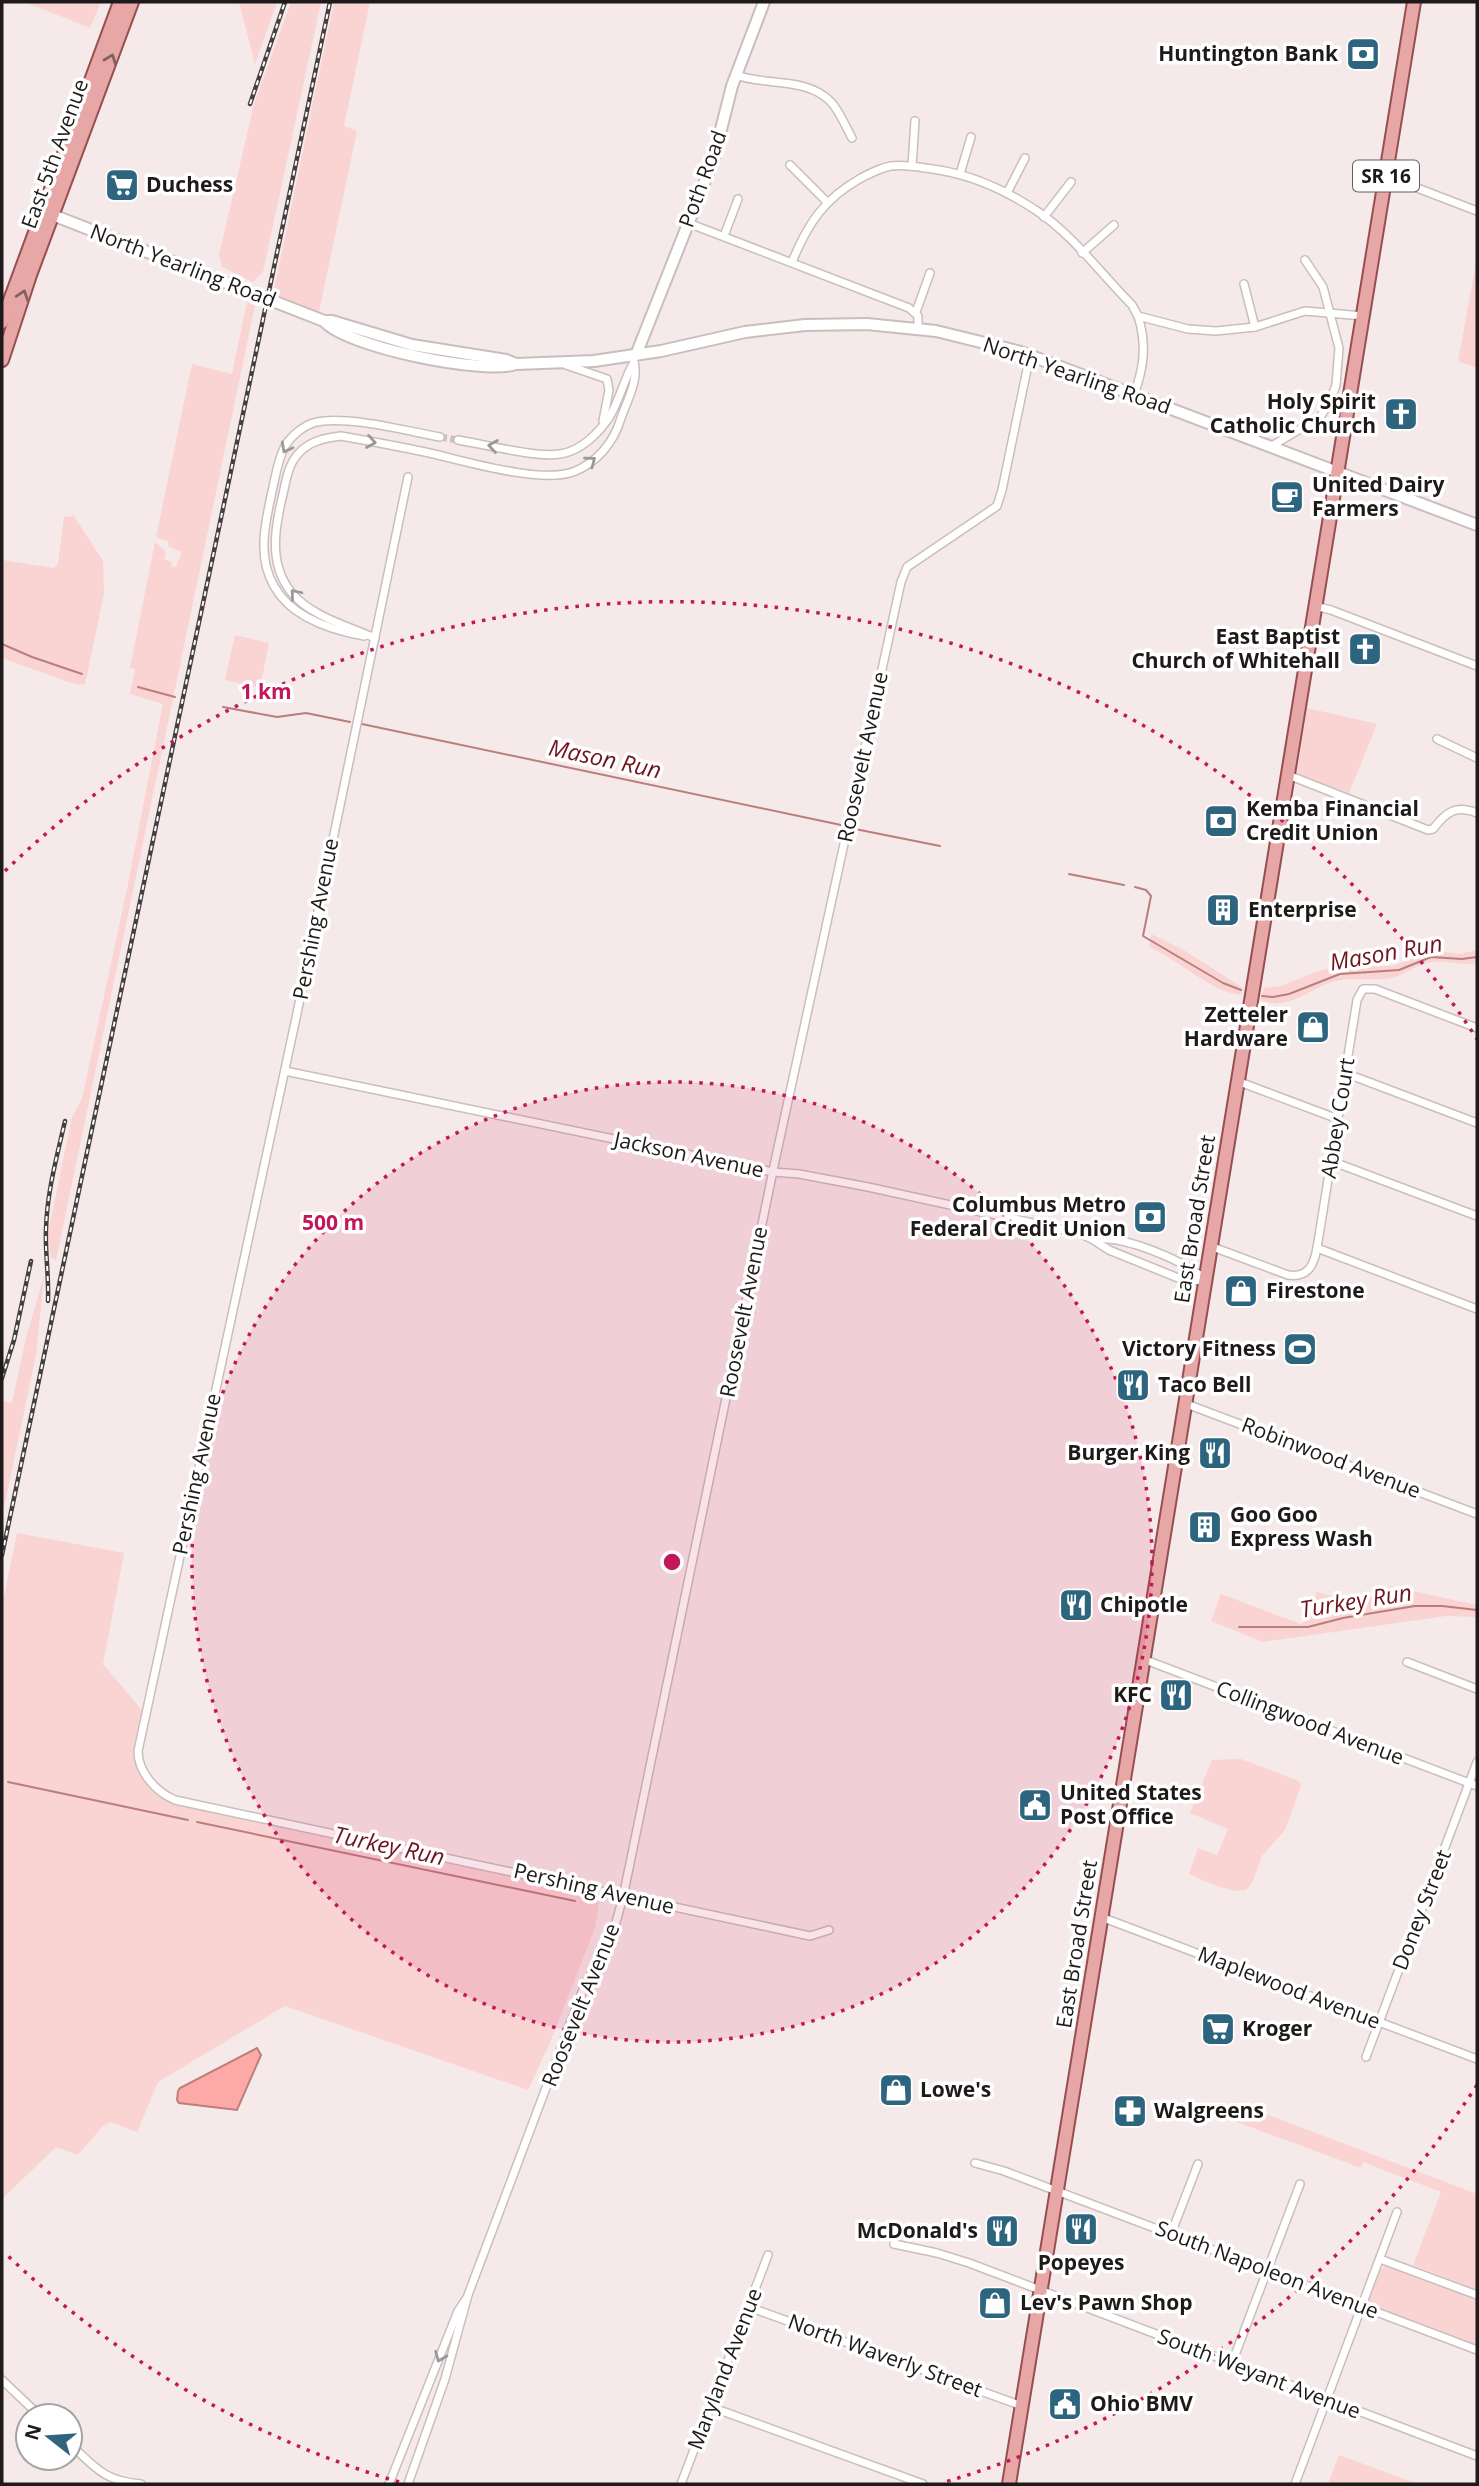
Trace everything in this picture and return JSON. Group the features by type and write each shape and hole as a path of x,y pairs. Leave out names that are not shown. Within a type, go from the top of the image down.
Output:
{"main road":[{"name":"East 5th Avenue","path":"2,359 47,213 120,2"},
{"name":"East 5th Avenue","path":"2,322 132,2"},
{"name":"Poth Road","path":"635,359 716,152 728,98 764,2"},
{"name":"East Broad Street","path":"1009,2484 1414,2"},
{"name":"North Yearling Road","path":"47,213 324,321 330,328 358,340 414,355 491,367 635,359 745,332 805,325 867,324 955,334 1030,355 1477,525"}],"street":[{"path":"736,75 759,82 807,88 821,94 836,108 852,138"},
{"path":"912,166 915,121"},
{"path":"960,174 971,137"},
{"path":"1007,193 1025,158"},
{"path":"790,165 827,202"},
{"path":"792,262 808,226 827,202 850,184 878,169 912,166 960,174 996,186 1044,217 1132,305 1145,341 1145,352 1134,395"},
{"path":"1386,176 1477,211"},
{"path":"1044,217 1071,182"},
{"path":"724,236 738,199"},
{"path":"688,223 916,312"},
{"path":"1082,253 1114,225"},
{"path":"1270,447 1320,417 1330,402 1336,385 1339,348 1323,286 1305,260"},
{"path":"918,328 916,312 930,273"},
{"path":"1244,284 1255,327"},
{"path":"1138,316 1206,331 1255,327 1305,311 1363,316"},
{"name":"Roosevelt Avenue","path":"408,2484 445,2379 468,2295 584,1987 613,1933 623,1897 773,1172 901,582 907,566 997,506 1030,355"},
{"path":"458,440 533,453 560,454 590,440 611,415 635,359"},
{"path":"375,638 302,603 290,590 280,570 275,555 274,538 288,471 296,456 308,445 324,438 341,436 506,469 547,475 571,473 590,464 608,447 619,427 637,372 635,359"},
{"path":"559,364 607,379 610,390 601,427"},
{"path":"375,638 344,633 311,619 297,612 275,588 268,575 263,540 278,464 285,446 295,433 311,424 326,420 347,421 440,437"},
{"name":"Pershing Avenue","path":"408,477 285,1071 138,1751 139,1761 158,1790 175,1800 810,1936 830,1930"},
{"path":"1315,606 1477,666"},
{"path":"1437,739 1477,758"},
{"path":"1288,775 1428,830 1433,829 1446,812 1457,808 1477,813"},
{"name":"Abbey Court","path":"1317,1248 1357,1000 1363,989 1375,989 1477,1028"},
{"name":"Jackson Avenue","path":"285,1071 773,1172 868,1187 1078,1233 1109,1250 1188,1282 1205,1279"},
{"path":"1345,1073 1477,1123"},
{"path":"1237,1081 1338,1119"},
{"path":"1331,1161 1477,1216"},
{"name":"Jackson Avenue","path":"1092,1239 1114,1239 1156,1253 1192,1268 1205,1279"},
{"path":"1109,1250 1114,1239"},
{"path":"1210,1246 1282,1274 1295,1276 1311,1267 1317,1248 1477,1309"},
{"path":"1150,1267 1156,1253"},
{"name":"Robinwood Avenue","path":"1184,1403 1477,1514"},
{"name":"Collingwood Avenue","path":"1143,1659 1473,1785"},
{"path":"1407,1662 1477,1689"},
{"name":"Doney Street","path":"1367,2057 1473,1785 1477,1762"},
{"name":"Maplewood Avenue","path":"1101,1917 1477,2059"},
{"name":"South Napoleon Avenue","path":"975,2163 987,2165 1477,2350"},
{"path":"1171,2234 1198,2164"},
{"path":"1232,2364 1300,2184"},
{"path":"1295,2484 1397,2212"},
{"name":"South Weyant Avenue","path":"894,2244 953,2257 1477,2456"},
{"name":"Maryland Avenue","path":"681,2484 768,2255"},
{"path":"1380,2259 1477,2295"},
{"name":"Roosevelt Avenue","path":"389,2484 458,2311 468,2295"},
{"name":"North Waverly Street","path":"749,2306 1022,2406"},
{"path":"2,2380 25,2402"},
{"path":"711,2407 923,2484"},
{"path":"84,2456 111,2479 141,2484"}],"shaded area":[{"path":"25,2 101,2 90,28"},
{"path":"239,2 277,2 255,64"},
{"path":"291,2 321,2 263,272 253,282 222,267 219,255 254,104"},
{"path":"334,2 370,2 344,126 357,131 319,312 273,294"},
{"path":"1477,258 1477,368 1458,361"},
{"path":"247,302 255,305 56,1260 51,1258 48,1233 72,1117 82,1099 163,704 130,694 135,669 130,668 155,542 166,552 164,559 176,567 182,552 168,546 169,542 156,537 192,364 232,374"},
{"path":"74,516 103,561 104,593 85,685 71,683 2,658 2,560 54,568 58,564 64,517"},
{"path":"235,635 269,643 260,688 225,680"},
{"path":"1307,708 1377,724 1349,793 1297,774"},
{"path":"1151,934 1187,952 1243,988 1241,995 1229,993 1206,982 1149,947"},
{"path":"1432,950 1460,954 1477,950 1477,963 1429,962 1388,978 1348,979 1331,983 1281,1003 1260,1000 1264,988 1281,986 1321,970 1393,966"},
{"path":"44,1276 36,1355 2,1517 2,1401 12,1403 26,1338"},
{"path":"17,1533 124,1553 103,1664 146,1715 141,1761 150,1776 169,1797 601,1890 595,1928 549,2045 528,2090 285,2006 158,2082 137,2132 110,2122 102,2127 78,2155 56,2147 2,2199 2,1606"},
{"path":"1390,1586 1477,1605 1477,1617 1446,1616 1263,1642 1211,1621 1221,1594 1301,1624 1307,1620 1317,1592 1361,1600"},
{"path":"1241,1759 1299,1781 1301,1786 1285,1830 1262,1856 1252,1883 1246,1890 1237,1891 1216,1886 1189,1874 1198,1848 1217,1855 1228,1829 1190,1813 1212,1760"},
{"path":"257,2048 261,2055 237,2110 179,2103 177,2100 180,2088"},
{"path":"1232,2101 1477,2194 1477,2290 1413,2265 1441,2192 1363,2162 1361,2168 1226,2118"},
{"path":"1389,2265 1477,2298 1477,2346 1370,2305 1368,2301 1375,2280 1384,2267"},
{"path":"1339,2455 1418,2484 1328,2484"}],"waterway":[{"name":"Mason Run","path":"2,644 82,674"},
{"name":"Mason Run","path":"138,687 175,697"},
{"name":"Mason Run","path":"223,707 277,717 306,713 350,722"},
{"name":"Mason Run","path":"362,724 841,825"},
{"name":"Mason Run","path":"855,829 940,846"},
{"name":"Mason Run","path":"1069,874 1124,885"},
{"name":"Mason Run","path":"1135,887 1146,890 1151,896 1143,936 1223,983 1241,990"},
{"name":"Mason Run","path":"1262,996 1289,994 1340,974 1399,970 1431,957 1477,957"},
{"name":"Turkey Run","path":"1239,1627 1308,1627 1415,1606 1477,1610"},
{"name":"Turkey Run","path":"8,1782 188,1820"},
{"name":"Turkey Run","path":"197,1822 575,1901"}],"tunnel":[{"path":"440,437 458,440"}],"railway":[{"path":"250,104 285,2"},
{"path":"2,1555 330,2"},
{"path":"48,1301 48,1201 65,1121"},
{"path":"2,1378 14,1340 31,1261"}],"place":[{"name":"Huntington Bank","path":"1363,54"},
{"name":"Duchess","path":"122,185"},
{"name":"Holy Spirit Catholic Church","path":"1401,414"},
{"name":"United Dairy Farmers","path":"1287,497"},
{"name":"East Baptist Church of Whitehall","path":"1365,649"},
{"name":"Kemba Financial Credit Union","path":"1221,821"},
{"name":"Enterprise","path":"1223,910"},
{"name":"Zetteler Hardware","path":"1313,1027"},
{"name":"Columbus Metro Federal Credit Union","path":"1150,1217"},
{"name":"Firestone","path":"1241,1291"},
{"name":"Victory Fitness","path":"1300,1349"},
{"name":"Taco Bell","path":"1133,1385"},
{"name":"Burger King","path":"1215,1453"},
{"name":"Goo Goo Express Wash","path":"1205,1527"},
{"name":"Chipotle","path":"1076,1605"},
{"name":"KFC","path":"1176,1695"},
{"name":"United States Post Office","path":"1035,1805"},
{"name":"Kroger","path":"1218,2029"},
{"name":"Lowe's","path":"896,2090"},
{"name":"Walgreens","path":"1130,2111"},
{"name":"Popeyes","path":"1081,2229"},
{"name":"McDonald's","path":"1002,2231"},
{"name":"Lev's Pawn Shop","path":"995,2303"},
{"name":"Ohio BMV","path":"1065,2404"}]}
